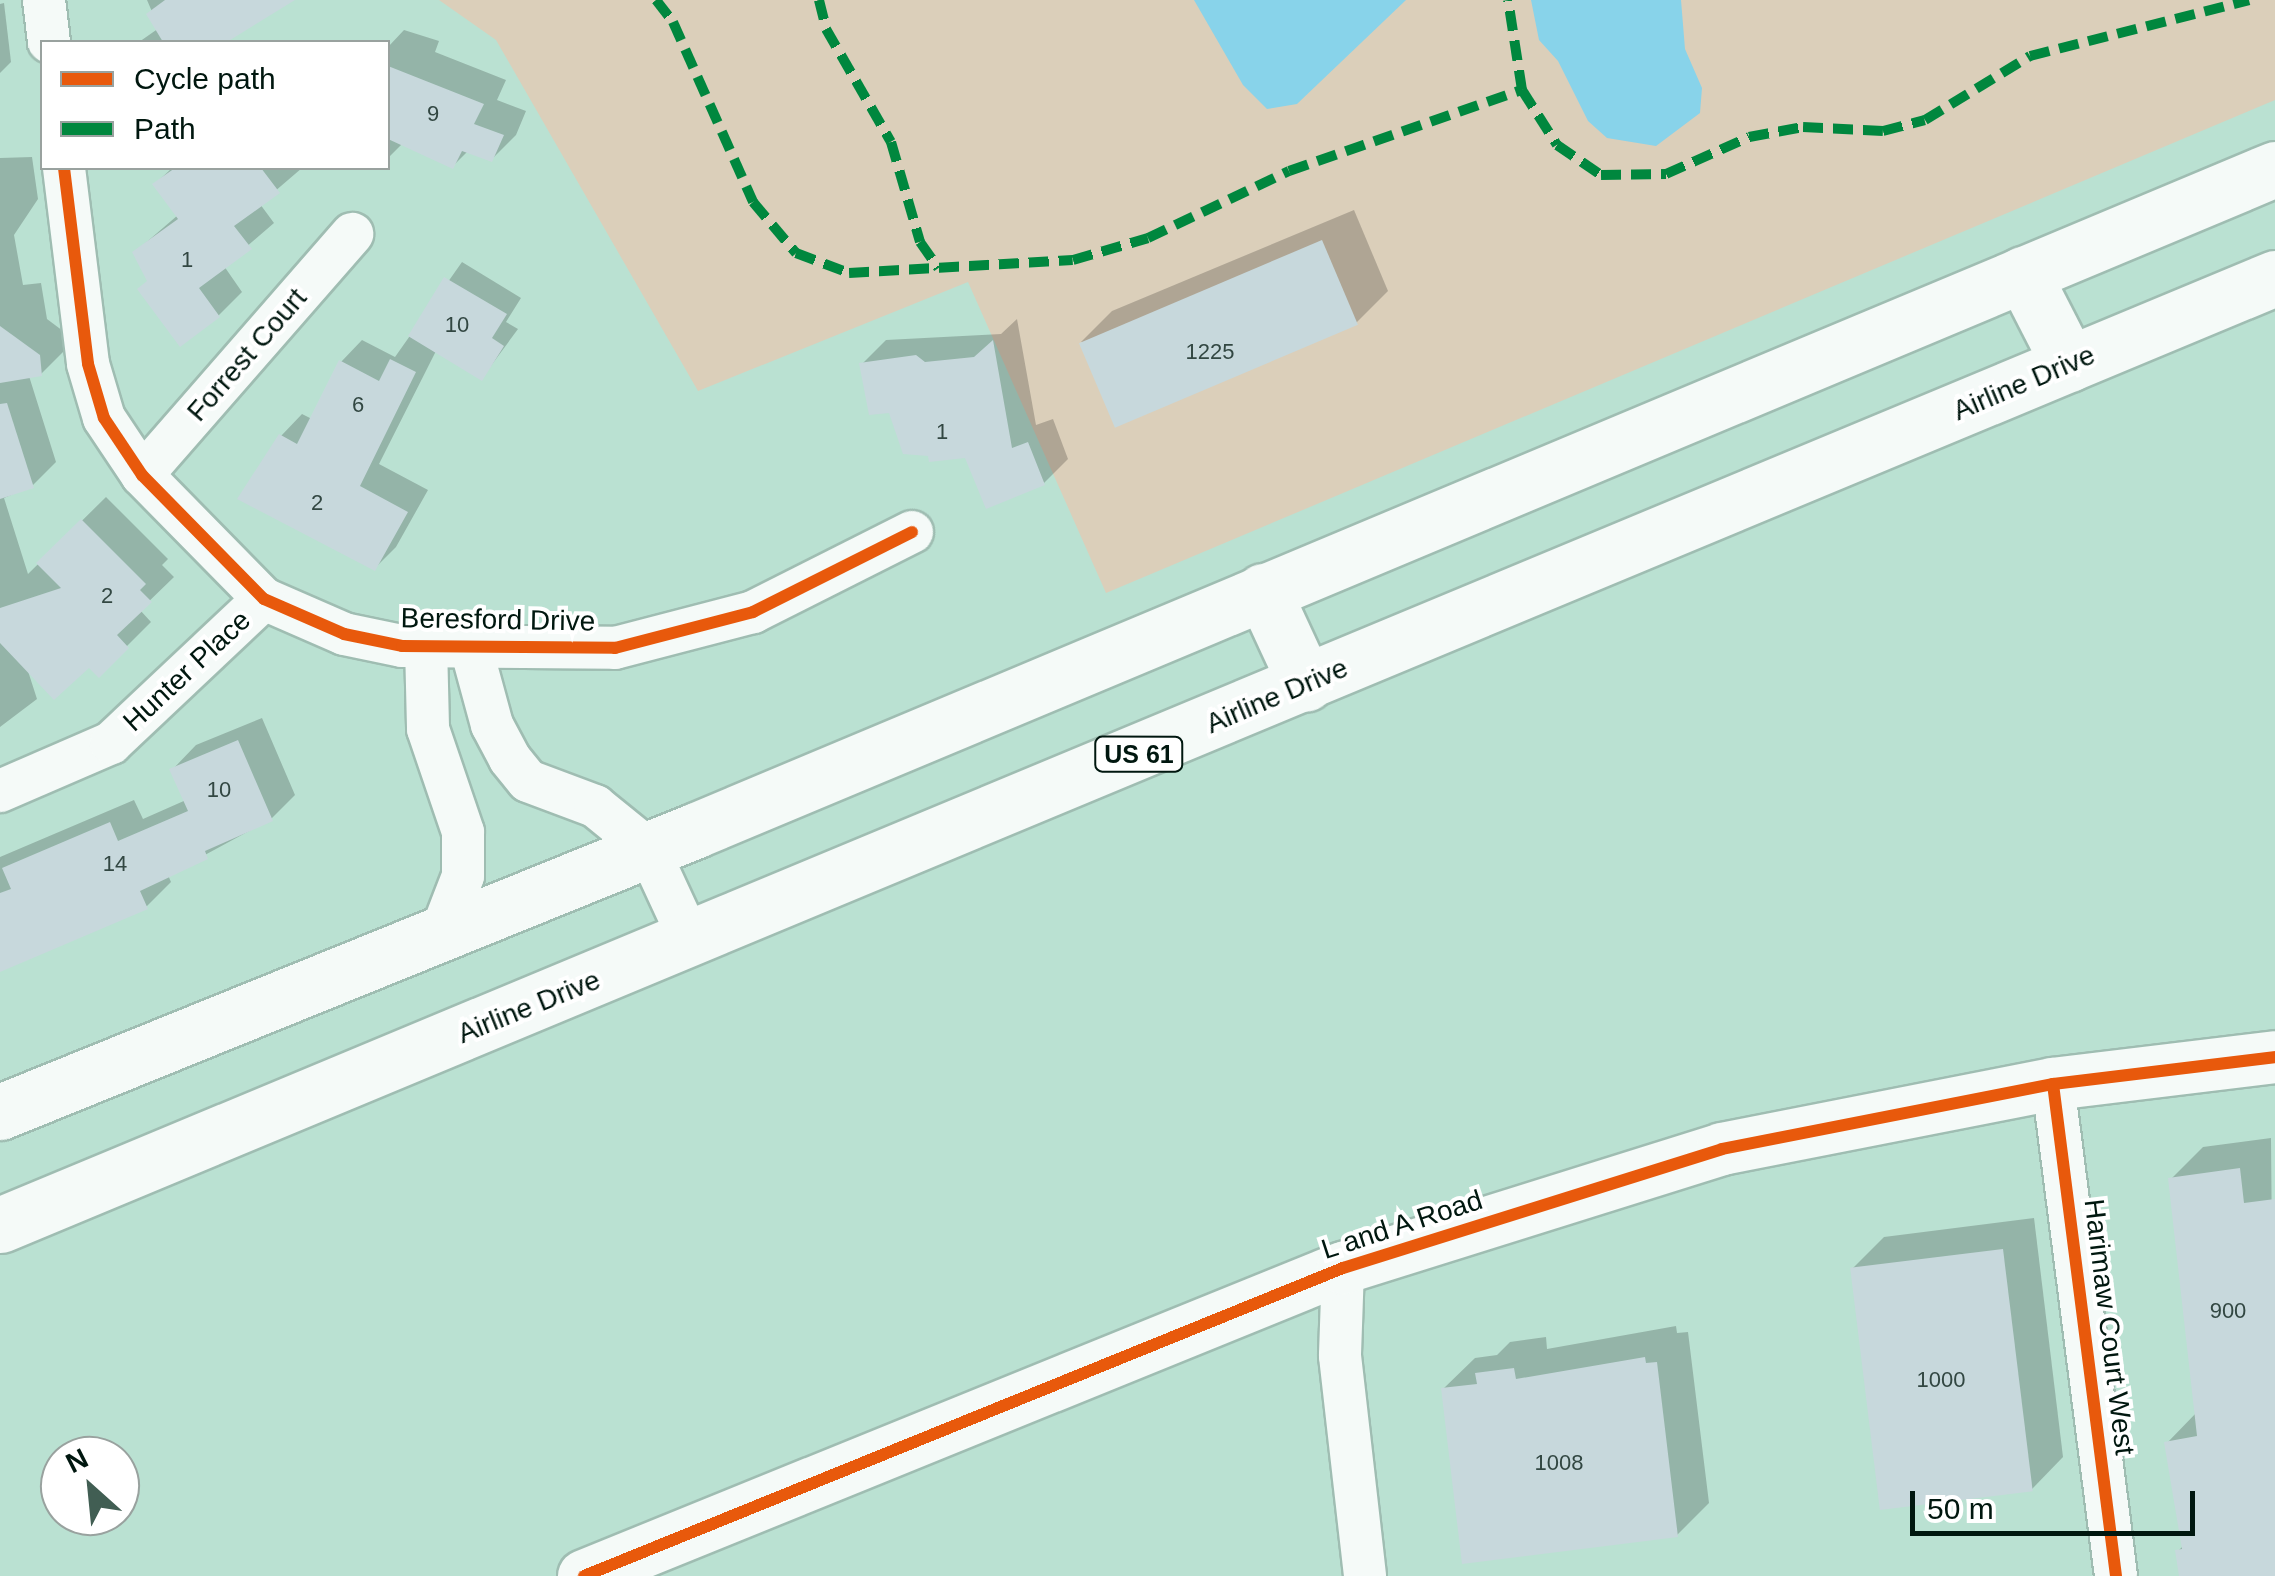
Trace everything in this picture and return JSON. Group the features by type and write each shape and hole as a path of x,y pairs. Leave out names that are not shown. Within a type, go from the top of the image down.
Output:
{"highway":[{"path":"0,1112 648,849 2275,170"},
{"path":"2022,274 2068,364"},
{"name":"Airline Drive","path":"0,1225 2275,278"},
{"path":"1263,591 1306,684"}],"street":[{"path":"44,0 49,40"},
{"name":"Beresford Drive","path":"64,170 88,364 104,418 142,475 264,599 344,634 426,645 615,648 753,612 912,532"},
{"name":"Forrest Court","path":"142,475 352,234"},
{"name":"Hunter Place","path":"0,791 111,743 264,599"},
{"path":"470,644 492,725 528,781 595,806 648,849 690,940"},
{"path":"426,645 428,729 463,832 463,876 441,933"},
{"name":"L and A Road","path":"584,1576 1343,1268 1722,1150 2053,1084 2275,1057"},
{"name":"Harimaw Court West","path":"2053,1084 2116,1576"},
{"path":"1343,1268 1340,1356 1365,1576"}],"shaded area":[{"path":"439,0 2275,0 2275,100 1106,593 968,282 698,391 496,40"}],"water":[{"path":"1194,0 1406,0 1297,104 1267,109 1243,85"},
{"path":"1531,0 1681,0 1685,49 1702,88 1700,113 1656,146 1607,138 1588,121 1558,61 1539,40"}],"building":[{"path":"165,0 295,0 230,40 162,40 146,14"},
{"path":"390,67 484,104 474,124 504,135 492,162 462,151 453,169 390,140"},
{"path":"172,170 263,170 280,193 234,226 252,249 199,288 220,317 180,347 137,289 147,281 132,252 178,219 152,184"},
{"path":"1322,240 1358,325 1115,428 1079,343"},
{"path":"444,277 507,314 492,338 504,346 482,381 408,336"},
{"path":"0,326 40,355 42,376 0,383"},
{"path":"993,340 1012,448 1028,442 1045,485 986,509 965,458 929,462 928,456 903,454 889,413 869,415 859,363 916,355 925,362 974,357"},
{"path":"390,359 416,372 360,486 408,512 375,571 237,499 279,434 297,444 339,360 379,381"},
{"path":"7,403 34,488 0,499 0,404"},
{"path":"81,519 146,584 140,590 152,602 117,635 129,648 99,678 89,668 54,700 0,643 0,608 61,588 36,563"},
{"path":"238,740 273,821 205,851 208,859 140,891 148,909 0,972 0,893 11,889 2,868 110,822 118,841 188,811 169,769"},
{"path":"2240,1168 2244,1203 2275,1199 2275,1576 2179,1576 2175,1550 2182,1549 2164,1442 2197,1436 2168,1178"},
{"path":"2003,1249 2033,1491 1880,1510 1850,1268"},
{"path":"1645,1357 1646,1363 1657,1362 1678,1537 1462,1564 1441,1388 1477,1384 1475,1373 1514,1368 1516,1379"}],"marked path":[{"path":"656,0 673,22 753,202 796,253 849,273 1073,260 1148,238 1289,171 1522,90 1508,0"},
{"path":"819,0 826,29 891,142 920,242 938,268"},
{"path":"1522,90 1557,145 1601,175 1666,174 1749,137 1803,127 1883,131 1925,120 2030,56 2249,0"}],"cycle path":[{"path":"64,170 88,364 104,418 142,475 264,599 344,634 402,646 615,648 753,612 912,532"},
{"path":"584,1576 1343,1268 1722,1149 2053,1084 2275,1057"},
{"path":"2053,1084 2116,1576"}]}
